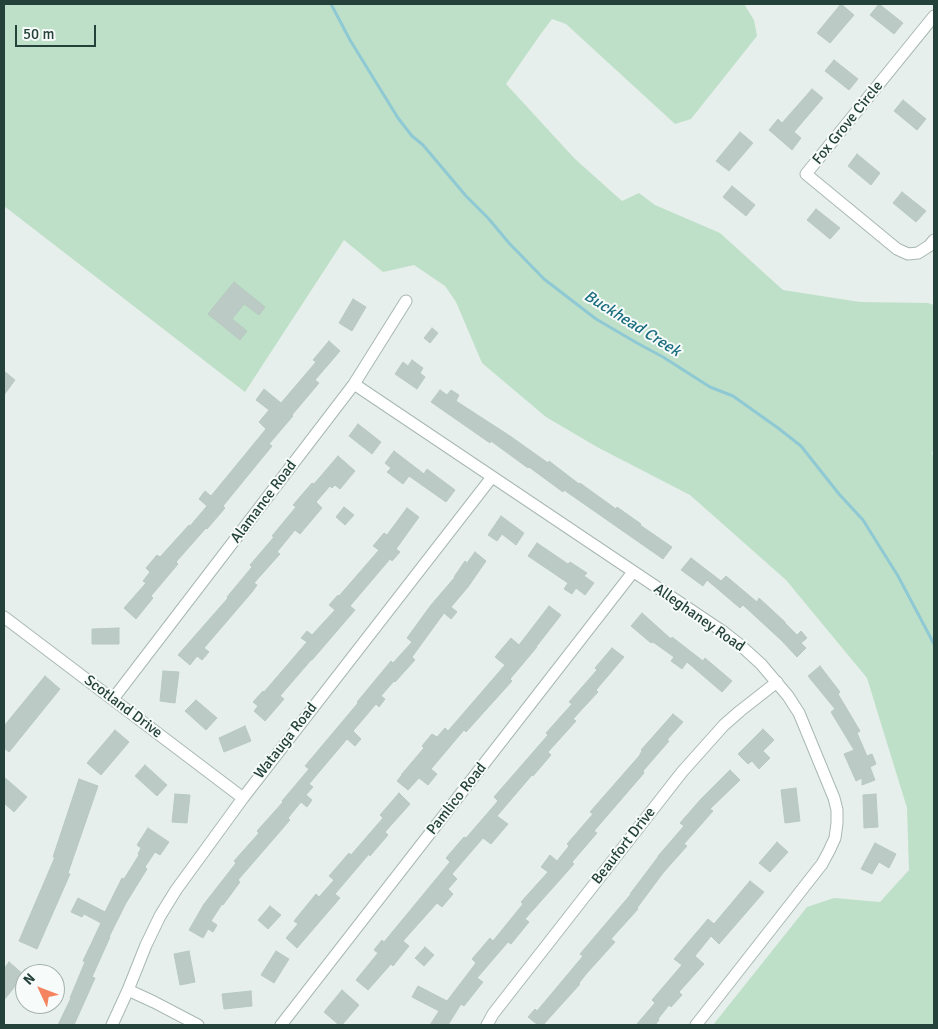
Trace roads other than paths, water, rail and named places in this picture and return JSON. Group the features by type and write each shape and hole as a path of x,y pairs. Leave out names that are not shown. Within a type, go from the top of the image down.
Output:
{"street":[{"name":"Fox Grove Circle","path":"934,16 806,174 897,249 908,254 918,253 930,246 934,240"},
{"name":"Alamance Road","path":"113,699 354,384 406,301"},
{"name":"Alleghaney Road","path":"354,384 725,633 761,664 788,696 799,713 834,798 837,810 835,838 822,864 696,1025"},
{"name":"Watauga Road","path":"112,1025 146,944 176,890 242,798 492,476"},
{"name":"Pamlico Road","path":"281,1025 633,572"},
{"name":"Scotland Drive","path":"4,617 242,798"},
{"name":"Beaufort Drive","path":"487,1025 493,1014 682,772 724,725 777,682"},
{"path":"128,990 198,1025"}],"waterway":[{"name":"Buckhead Creek","path":"331,4 350,40 398,118 466,196 544,279 596,319 663,357 710,387 733,396 801,446 839,494 863,520 898,576 934,644"}]}
